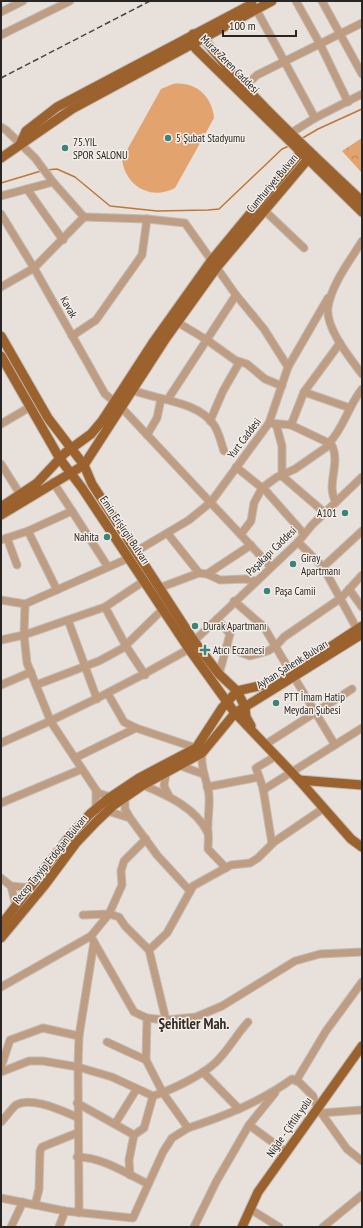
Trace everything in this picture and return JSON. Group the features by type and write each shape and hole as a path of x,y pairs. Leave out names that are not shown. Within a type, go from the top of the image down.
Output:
{"main road":[{"path":"20,143 26,131 57,107 193,34 257,5 272,1"},
{"path":"1,158 20,143 72,109 191,44 257,5"},
{"name":"Murat Zeren Caddesi","path":"243,89 202,37 198,33 193,34 190,39 191,44 243,89 292,137 303,151 362,212"},
{"name":"Murat Zeren Caddesi","path":"303,151 362,201"},
{"name":"Cumhuriyet Bulvarı","path":"1,507 37,483 72,448 91,434 132,390 214,264 265,211 303,151"},
{"name":"Cumhuriyet Bulvarı","path":"84,465 154,341 303,151"},
{"name":"Emin Erişirgil Bulvarı","path":"1,336 48,418 84,465 92,484 132,555 144,580 163,609 192,645 237,691"},
{"name":"Emin Erişirgil Bulvarı","path":"1,356 69,473 159,588 227,702 235,713 299,779"},
{"path":"1,514 84,465"},
{"name":"Ayhan Şahenk Bulvarı","path":"235,713 360,629"},
{"name":"Ayhan Şahenk Bulvarı","path":"237,691 277,682 292,674"},
{"path":"237,691 245,707 246,717 254,732"},
{"name":"Recep Tayyip Erdoğan Bulvarı","path":"1,925 32,888 69,837 96,809 139,778 199,751 227,702 237,691"},
{"name":"Recep Tayyip Erdoğan Bulvarı","path":"1,938 44,886 76,843 107,811 144,785 181,766 199,751 235,713"},
{"path":"299,779 362,785"},
{"path":"299,779 362,789"},
{"path":"299,779 351,839 362,847"},
{"name":"Niğde - Çiftlik yolu","path":"242,1227 258,1192 286,1152 319,1110 360,1051"}],"street":[{"path":"1,12 23,1"},
{"path":"1,36 70,1"},
{"path":"296,1 320,44 348,102"},
{"path":"322,1 339,35 362,74"},
{"path":"257,5 315,118"},
{"path":"243,89 257,75 362,23"},
{"path":"292,137 315,118 362,94"},
{"path":"1,127 20,143 40,164 53,182 84,217 147,219 185,223 236,295 264,329 288,367"},
{"path":"1,196 53,182"},
{"path":"27,189 63,240"},
{"path":"265,211 304,248"},
{"name":"Kavak","path":"1,214 34,268 105,394 118,404 271,567"},
{"path":"1,287 34,268 84,217"},
{"path":"72,336 96,320 142,255 147,219"},
{"path":"362,241 339,280 328,308 330,318 340,343 362,374"},
{"name":"Yurt Caddesi","path":"25,604 132,555 189,520 211,502 236,468 273,424 288,367 339,280"},
{"path":"146,435 157,418 164,399 207,340 236,295"},
{"path":"177,322 238,361 247,364 265,379 282,386"},
{"path":"291,426 304,392 340,343"},
{"path":"210,421 223,391 239,363 238,361"},
{"path":"240,534 250,521 254,503 262,488 277,477 295,469 330,444 340,430 350,408 362,389"},
{"path":"132,390 164,399 199,412 215,426 224,451"},
{"path":"304,392 350,408"},
{"path":"1,424 30,407"},
{"path":"325,513 282,476 282,446 273,424 291,426 330,444 335,457 331,489 332,496 336,502"},
{"path":"1,464 20,494"},
{"path":"236,468 262,488 304,534"},
{"path":"360,479 362,488"},
{"name":"Paşakapı Caddesi","path":"1,743 51,722 108,694 145,675 192,645 234,601 298,542 304,534 360,479"},
{"path":"53,482 108,567"},
{"path":"17,565 4,539 28,531 72,511"},
{"path":"28,531 57,590"},
{"path":"323,567 362,531"},
{"path":"168,534 199,573"},
{"path":"298,542 323,567 360,629"},
{"path":"207,574 251,545"},
{"path":"159,588 199,573 207,574 220,580 245,579 256,581"},
{"path":"227,647 250,656 276,646 284,637 341,598 362,575"},
{"path":"1,640 24,635 105,607 144,580"},
{"path":"349,589 362,607"},
{"path":"1,600 25,604 24,635 27,663 51,722 96,790 102,795 111,797"},
{"path":"234,601 264,628 335,745"},
{"path":"105,607 126,646 145,675"},
{"path":"36,686 99,661 126,646 163,609"},
{"path":"217,619 230,634 219,674"},
{"path":"68,620 97,699"},
{"path":"1,685 31,672"},
{"path":"266,744 352,689"},
{"path":"108,694 124,722 136,728 199,751 202,774 209,795 208,849 226,868"},
{"path":"75,758 136,728"},
{"path":"263,790 299,779 335,745 362,728"},
{"path":"272,844 263,790 256,768 276,756"},
{"path":"181,766 202,774"},
{"path":"1,803 82,769"},
{"path":"166,773 164,786 169,796"},
{"path":"207,787 259,778"},
{"path":"144,785 178,800 197,819 208,834"},
{"path":"96,790 96,809"},
{"path":"125,798 125,809 130,818 190,891"},
{"path":"149,950 167,933 193,886 231,865 250,863 258,858 272,844 324,808"},
{"path":"107,811 130,818"},
{"path":"79,1213 77,1158 78,1067 80,1036 93,939 109,914 122,885 121,871 124,861 146,839"},
{"path":"1,878 11,886 32,888"},
{"path":"11,886 16,906"},
{"path":"83,915 109,914 119,917 125,926 149,950 166,1020"},
{"path":"1,987 93,939"},
{"path":"93,939 134,1012 147,1018 166,1020 196,1017 222,1006 295,961 320,954 362,952"},
{"path":"296,1081 326,1031 362,982"},
{"path":"147,1018 146,1060 163,1093 188,1128"},
{"path":"1,1072 29,1061 43,1061 78,1067 112,1077 136,1090 153,1096 163,1093 203,1072 220,1058 248,1022"},
{"path":"1,1066 10,1040 30,1032 43,1028 80,1036"},
{"path":"107,1042 146,1060"},
{"path":"203,1072 239,1109"},
{"path":"1,1198 65,1211 133,1218 163,1152 172,1138 188,1128 239,1109 278,1090 292,1079 313,1096 319,1110 347,1149 362,1161"},
{"path":"115,1124 136,1090"},
{"path":"194,1227 216,1182 249,1126 278,1090"},
{"path":"130,1174 129,1160 134,1135 144,1128 153,1096"},
{"path":"1,1122 16,1106 22,1103 43,1104 77,1117"},
{"path":"78,1103 134,1135"},
{"path":"319,1110 362,1110"},
{"path":"249,1126 286,1152"},
{"path":"35,1205 39,1189 40,1151 42,1147 77,1133"},
{"path":"77,1158 88,1158 130,1174 148,1184"},
{"path":"323,1227 362,1195"},
{"path":"11,1227 23,1202"},
{"path":"250,1209 279,1227"},
{"path":"59,1227 65,1211"}],"green space":[{"name":"5 Şubat Stadyumu","path":"173,84 188,85 201,92 210,103 214,118 175,188 166,192 148,192 128,177 124,169 122,159 161,89"},
{"path":"362,138 362,173 342,151"}],"waterway":[{"path":"301,139 318,129 362,109"},
{"path":"46,170 57,169 75,177 110,206 157,211 219,209 282,149 289,146"},
{"path":"1,183 41,171"}],"railway":[{"path":"1,78 150,1"}],"place":[{"name":"5 Şubat Stadyumu","path":"168,138"},
{"name":"75.YIL SPOR SALONU","path":"65,148"},
{"name":"A101","path":"345,513"},
{"name":"Nahita","path":"107,537"},
{"name":"Giray Apartmanı","path":"293,564"},
{"name":"Paşa Camii","path":"267,591"},
{"name":"Durak Apartmanı","path":"195,626"},
{"name":"Atıcı Eczanesi","path":"205,650"},
{"name":"PTT İmam Hatip Meydan Şubesi","path":"276,703"}],"district":[{"name":"Şehitler Mah.","path":"194,1023"}]}
